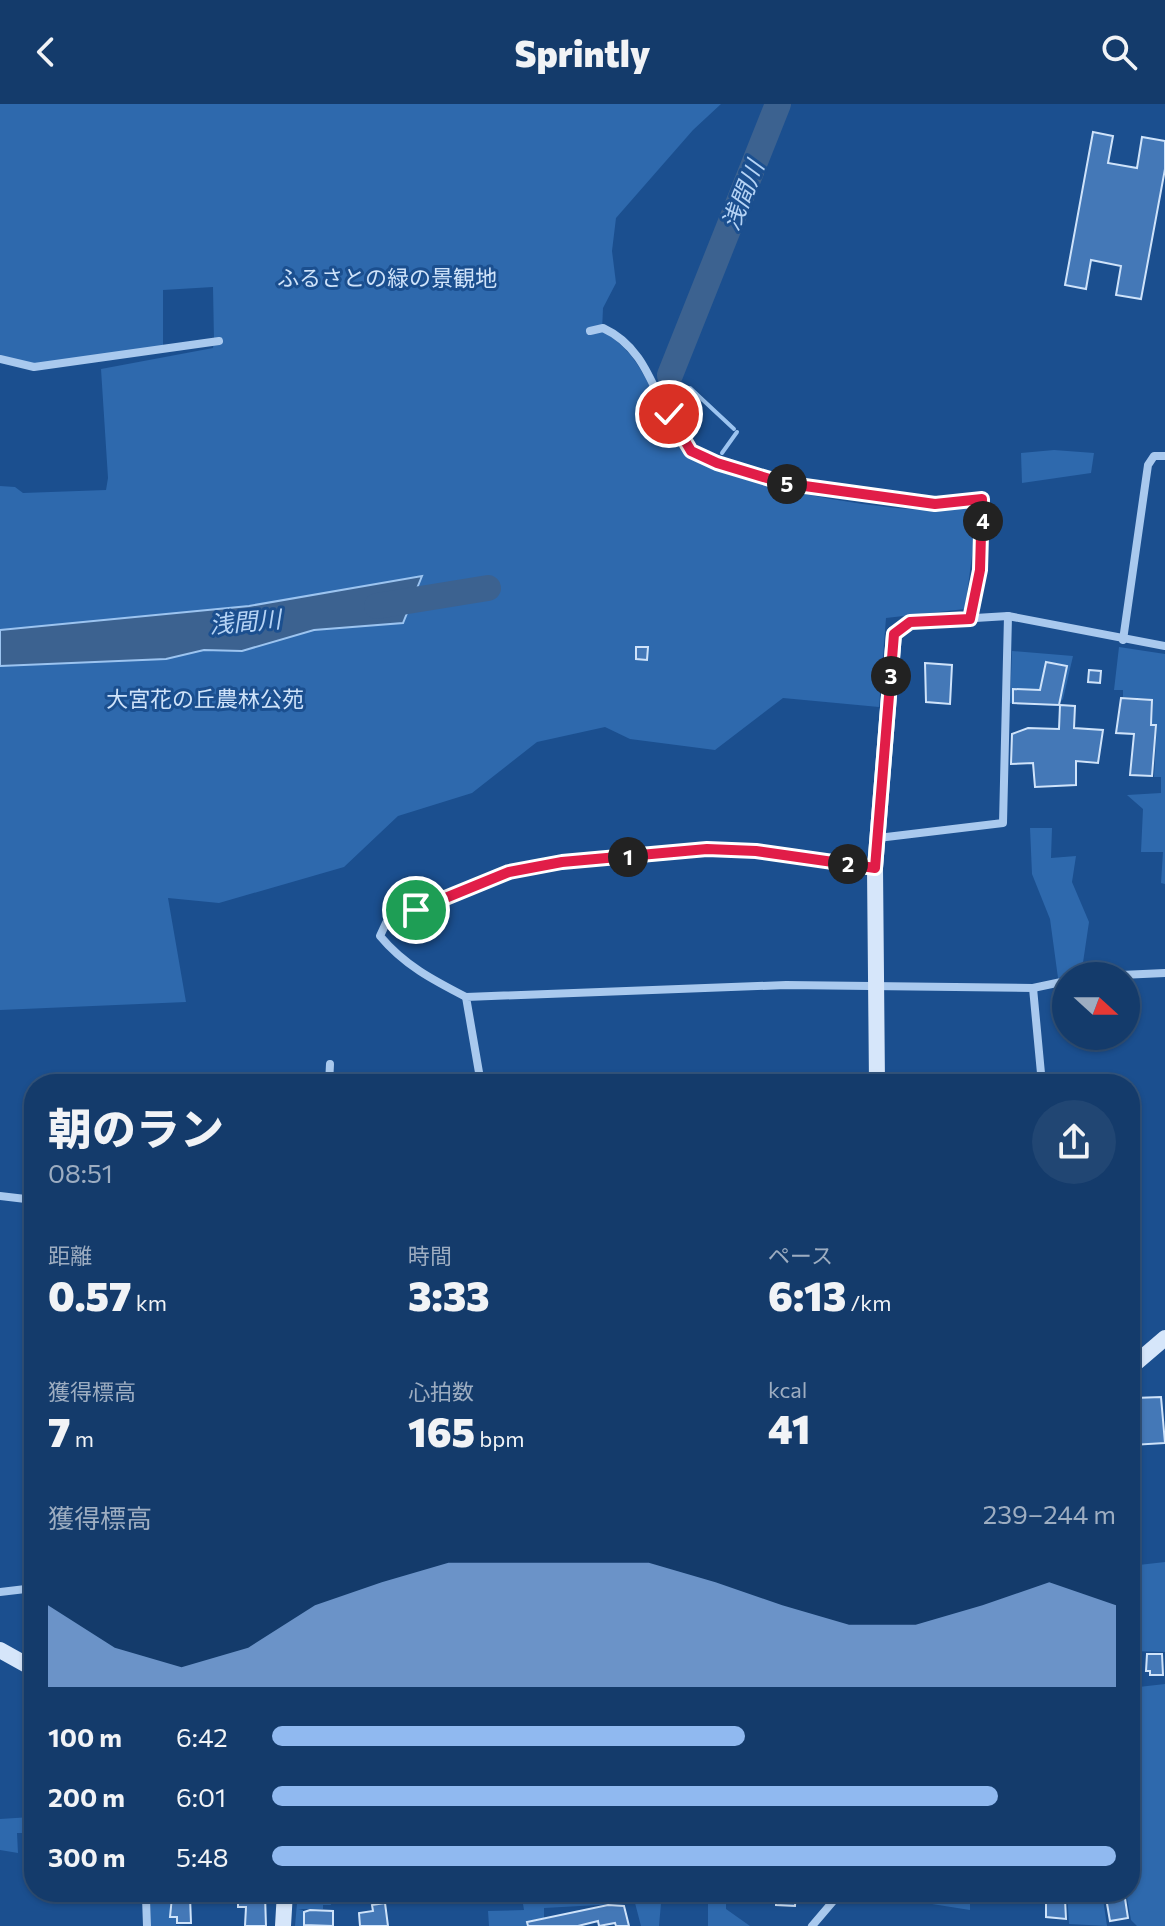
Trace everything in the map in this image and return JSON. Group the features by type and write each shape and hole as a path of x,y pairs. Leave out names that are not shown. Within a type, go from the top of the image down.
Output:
{"street":[{"path":"590,331 603,328 630,347 647,367 677,431 691,451 704,458 808,489 935,504 982,499 980,570 970,619"},
{"path":"0,359 34,367 219,341"},
{"path":"1123,640 1148,465 1154,456 1165,456"},
{"path":"878,838 1003,823 1008,616"},
{"path":"877,1074 875,868 894,634 910,622 1008,616 1165,646"},
{"path":"875,868 756,851 707,849 562,862 509,872 386,923 380,936 418,973 466,997 786,985 1033,988 1052,984"},
{"path":"1140,974 1165,973"},
{"path":"1033,988 1041,1074"},
{"path":"466,997 479,1074"},
{"path":"330,1064 330,1074"},
{"path":"0,1196 24,1199"},
{"path":"1140,1359 1165,1338"},
{"path":"0,1592 24,1589"},
{"path":"0,1650 24,1663"},
{"path":"146,1902 147,1926"},
{"path":"283,1926 284,1902"},
{"path":"812,1926 832,1902"}],"green space":[{"path":"0,104 721,104 693,130 616,218 612,251 616,283 603,308 602,331 631,355 683,449 699,462 762,484 843,501 940,510 972,505 978,510 965,609 886,618 879,707 783,698 715,750 630,739 605,727 537,742 472,793 398,816 344,867 219,903 168,898 186,1002 0,1010 0,486 15,487 23,493 106,490 108,478 101,369 213,348 214,341 213,287 163,290 163,349 34,367 0,360"},
{"path":"1054,450 1094,453 1091,473 1022,483 1021,453"},
{"path":"1119,647 1165,654 1165,884 1161,883 1163,852 1141,852 1143,809 1127,795 1161,793 1161,777 1154,777 1157,724 1152,724 1153,699 1123,697 1123,690 1114,690"},
{"path":"1012,651 1073,656 1063,699 1057,706 1010,703"},
{"path":"1030,828 1052,828 1051,858 1076,856 1072,882 1089,922 1083,962 1056,962 1050,919 1032,874"},
{"path":"1165,1562 1165,1652 1140,1651 1140,1565"},
{"path":"1165,1684 1165,1926 1137,1926 1131,1920 1128,1902 1140,1902 1140,1687"},
{"path":"24,1817 24,1833 17,1833 18,1853 0,1850 0,1819"},
{"path":"150,1902 171,1902 170,1918 176,1918 176,1925 188,1926 151,1926"},
{"path":"297,1902 331,1902 331,1905 323,1905 323,1909 298,1909 303,1910 304,1926 295,1926"},
{"path":"523,1902 661,1902 659,1926 641,1926 635,1903 544,1908 544,1926 489,1926 488,1911 524,1910"},
{"path":"708,1902 726,1902 726,1909 750,1926 708,1926"},
{"path":"919,1902 970,1902 970,1910"},
{"path":"1068,1902 1103,1902 1107,1926 1069,1924"}],"water":[{"path":"422,576 403,623 314,630 242,651 204,650 166,659 0,666 0,630 249,606"}],"building":[{"path":"1093,132 1113,136 1108,163 1137,168 1142,137 1165,141 1165,169 1141,299 1116,295 1121,266 1091,260 1086,289 1065,285"},
{"path":"636,647 648,647 647,660 636,659"},
{"path":"1046,662 1067,666 1059,705 1013,703 1013,689 1040,690"},
{"path":"925,663 952,665 950,704 926,702"},
{"path":"1089,670 1101,671 1100,683 1088,682"},
{"path":"1121,698 1152,700 1151,725 1156,725 1152,776 1130,775 1134,734 1116,733"},
{"path":"1060,705 1075,706 1074,728 1103,730 1098,763 1076,761 1076,785 1035,787 1033,763 1011,764 1012,734 1028,728 1059,729"},
{"path":"1161,1397 1165,1443 1140,1445 1140,1398"},
{"path":"1147,1654 1162,1654 1163,1675 1150,1675 1150,1671 1146,1671"},
{"path":"172,1902 190,1902 191,1923 177,1923 177,1917 170,1917"},
{"path":"238,1902 265,1902 266,1926 245,1926 246,1907 238,1907"},
{"path":"776,1902 795,1902 795,1906 776,1905"},
{"path":"1046,1902 1065,1902 1066,1919 1046,1917"},
{"path":"1107,1902 1126,1902 1128,1918 1110,1921"},
{"path":"385,1903 388,1926 360,1926 359,1913 373,1911 372,1905"},
{"path":"608,1905 624,1906 629,1926 616,1926 615,1923 599,1926 598,1921 578,1926 528,1926 527,1922"},
{"path":"333,1911 333,1926 304,1925 304,1912"}],"waterway":[{"name":"浅間川","path":"670,375 778,104"},
{"path":"690,388 734,429"},
{"path":"722,453 737,432"},
{"name":"浅間川","path":"377,606 488,588"}],"route":[{"path":"416,910 509,872 562,862 707,849 756,851 875,868 894,634 910,622 970,619 980,570 982,499 974,497 935,504 808,489 783,483 717,463 691,451 669,414"}],"park label":[{"name":"ふるさとの緑の景観地","path":"387,277"},
{"name":"大宮花の丘農林公苑","path":"205,698"}]}
